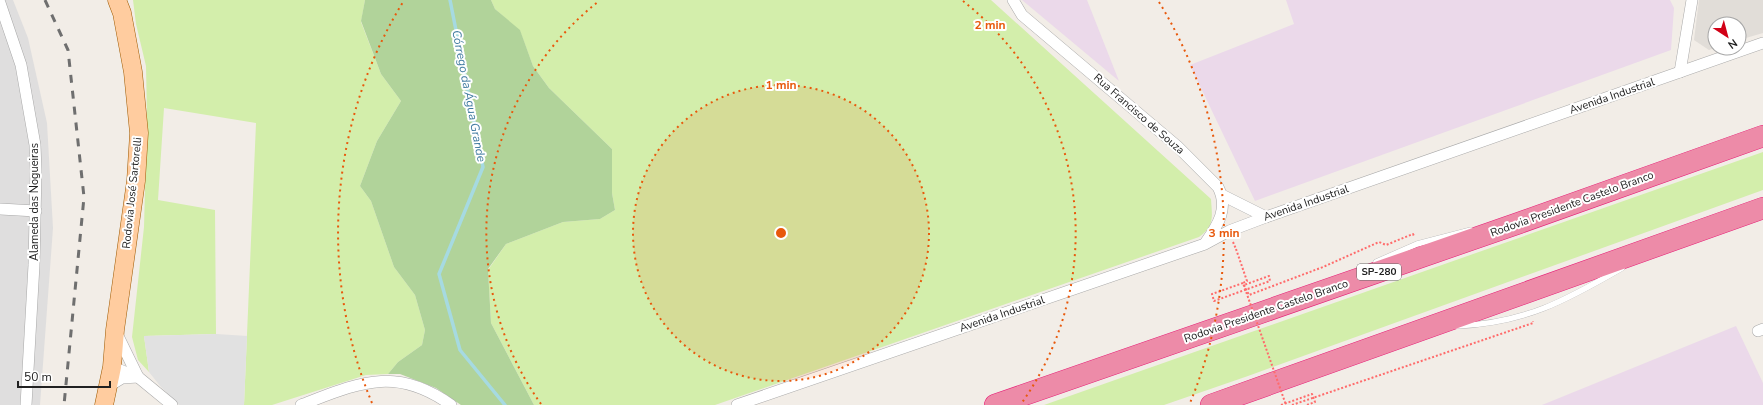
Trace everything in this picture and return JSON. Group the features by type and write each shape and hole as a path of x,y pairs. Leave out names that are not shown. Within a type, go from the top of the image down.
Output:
{"highway":[{"name":"Rodovia Presidente Castelo Branco","path":"995,405 1311,296 1763,136"},
{"path":"1211,405 1763,208"},
{"path":"1246,405 1362,352"}],"main road":[{"name":"Rodovia José Sartorelli","path":"104,405 112,367 115,330 136,181 139,133 133,72 122,14 117,0"},
{"path":"107,387 114,405"}],"street":[{"name":"Rua Francisco de Souza","path":"1013,0 1022,15 1176,146 1209,177 1222,195"},
{"path":"1680,72 1692,0"},
{"name":"Alameda das Nogueiras","path":"0,3 21,65 35,145 36,211 26,405"},
{"name":"Avenida Industrial","path":"737,405 1205,244 1229,231 1266,217 1763,43"},
{"path":"1205,244 1216,228 1222,212 1222,195 1266,217"},
{"path":"0,209 36,211"},
{"path":"115,330 138,377"},
{"path":"112,367 138,377 172,405"},
{"path":"107,387 122,378 138,377"},
{"path":"301,405 352,386 384,380 409,383 423,388 451,405"}],"lane":[{"path":"1483,228 1519,223"},
{"path":"1372,264 1417,244 1454,233 1476,229"},
{"path":"1631,263 1663,244"},
{"path":"1427,328 1500,323 1533,314 1565,300 1625,267"},
{"path":"1311,296 1352,274"}],"path":[{"path":"1244,284 1249,295 1323,267 1379,242 1386,245 1413,234 1417,244"},
{"path":"1236,248 1247,281 1244,284 1212,294 1214,301 1270,281 1269,276 1244,284"},
{"path":"1244,284 1286,405"},
{"path":"1292,405 1533,323 1533,314"},
{"path":"1281,405 1312,394 1315,402 1306,405"}],"shaded area":[{"path":"0,0 13,0 28,38 47,123 53,228 40,405 0,405"},
{"path":"1022,0 1087,0 1119,81"},
{"path":"1286,0 1670,0 1674,8 1671,50 1255,201 1190,65 1294,24"},
{"path":"1699,0 1763,0 1763,33 1747,38 1747,16 1707,16 1707,49 1694,40"},
{"path":"1736,326 1763,383 1763,405 1542,405"},
{"path":"216,334 247,336 244,405 179,405 161,387 149,372 144,336"}],"green space":[{"path":"133,0 365,0 361,22 381,74 401,101 377,141 360,186 371,201 394,267 415,295 425,330 422,345 398,362 388,374 366,375 272,405 244,405 256,123 164,108 158,200 215,210 216,334 144,336 149,372 138,360 132,337 144,227 147,118 146,66 136,24"},
{"path":"365,0 491,0 495,9 520,30 533,66 549,88 612,149 612,193 615,210 600,219 563,222 506,244 488,269 491,323 534,405 461,405 436,388 400,374 388,374 398,362 422,345 425,330 415,295 394,267 371,201 360,186 377,141 401,101 381,74 361,21"},
{"path":"491,0 991,0 1211,199 1212,216 1210,225 1208,229 1199,237 715,405 534,405 491,323 488,270 506,244 563,222 600,219 615,210 612,193 612,149 549,88 533,66 520,31 495,9"},
{"path":"1763,152 1763,190 1248,376 1164,405 1044,405"}],"waterway":[{"name":"Córrego da Água Grande","path":"450,0 483,167 439,274 460,350 505,405"}],"railway":[{"path":"45,0 68,50 84,197 64,405"}]}
